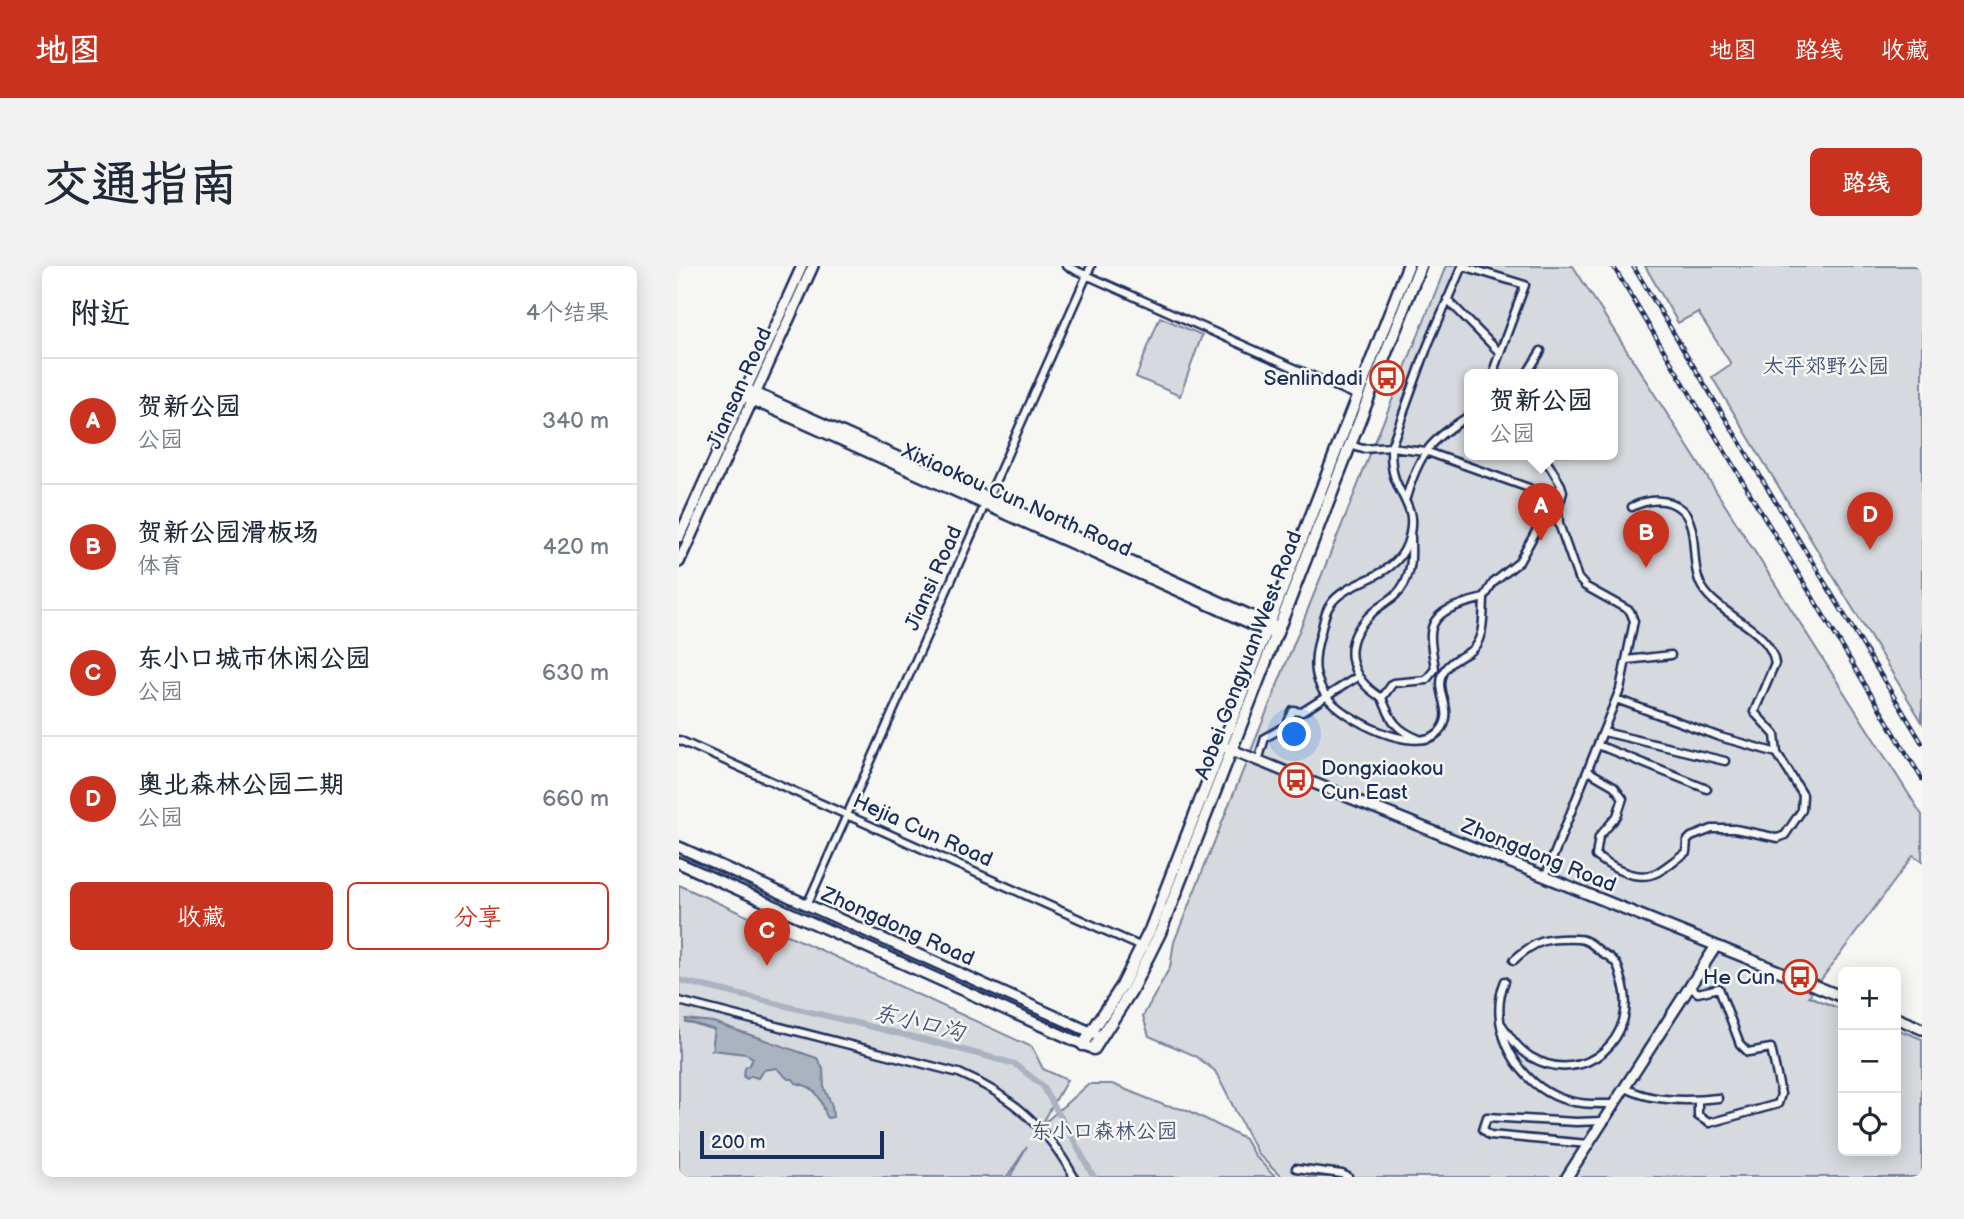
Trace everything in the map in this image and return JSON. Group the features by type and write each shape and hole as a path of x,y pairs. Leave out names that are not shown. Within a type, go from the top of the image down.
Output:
{"main road":[{"name":"Aobei Gongyuan West Road","path":"1089,1047 1131,991 1273,629 1357,396 1408,266"},
{"name":"Aobei Gongyuan West Road","path":"1273,629 1350,445 1420,266"}],"street":[{"name":"Jiansan Road","path":"679,562 802,266"},
{"name":"Jiansan Road","path":"679,537 813,266"},
{"path":"1066,266 1357,396"},
{"name":"Jiansi Road","path":"807,905 1091,266"},
{"path":"1423,740 1402,733 1382,698 1367,690 1357,677 1352,658 1353,641 1362,623 1373,611 1390,601 1403,586 1412,564 1412,519 1406,498 1395,480 1391,447 1462,266 1525,285 1496,369"},
{"path":"1447,299 1500,353"},
{"path":"1530,369 1541,351"},
{"name":"Xixiaokou Cun North Road","path":"749,395 1273,629"},
{"path":"1406,498 1414,472 1425,451 1447,429 1464,419"},
{"path":"1350,445 1363,449 1391,447 1425,451 1529,488"},
{"path":"1545,877 1616,699 1634,621 1630,611 1585,586 1578,578 1559,524 1562,485 1546,460"},
{"path":"1412,519 1406,545 1395,562 1374,578 1337,596 1328,607 1317,648 1316,672 1327,696 1344,712 1394,737 1423,740 1438,733 1447,720 1447,706 1442,692 1443,673 1455,659 1478,643 1482,630 1484,598 1493,583 1519,562 1562,485"},
{"path":"1588,771 1614,786 1623,797 1617,816 1599,837 1596,856 1613,869 1633,875 1655,873 1685,852 1687,841 1691,837 1712,829 1735,829 1778,838 1785,835 1802,810 1803,795 1777,754 1775,735 1754,712 1775,663 1769,647 1754,629 1731,616 1703,588 1693,560 1692,527 1680,508 1658,500 1632,507"},
{"path":"1382,698 1393,683 1426,680 1435,669 1430,632 1440,614 1484,598"},
{"path":"1627,660 1671,655"},
{"path":"1258,761 1265,738 1286,726 1293,711 1302,712 1357,677"},
{"path":"1616,699 1720,737 1777,754"},
{"path":"1604,732 1725,761"},
{"name":"Hejia Cun Road","path":"679,740 1147,950"},
{"path":"1598,745 1707,789"},
{"name":"Zhongdong Road","path":"1227,748 1838,995"},
{"name":"Zhongdong Road","path":"679,847 1097,1034"},
{"name":"Zhongdong Road","path":"679,863 1089,1047"},
{"path":"1502,1025 1525,1053 1540,1062 1577,1065 1602,1054 1613,1043 1626,1013 1627,995 1616,962 1584,939 1549,938 1524,951 1514,960"},
{"path":"1567,1177 1716,946"},
{"path":"1505,981 1501,996 1502,1025 1507,1049 1526,1075 1540,1087 1570,1101 1615,1104"},
{"path":"1691,988 1698,993 1719,988 1740,1044 1748,1052 1771,1048 1781,1094 1778,1104 1709,1124 1698,1116 1698,1100"},
{"path":"679,1001 959,1073 988,1086 1028,1116 1059,1150 1074,1177"},
{"path":"1901,1020 1922,1029"},
{"path":"1626,1088 1636,1093 1698,1100 1718,1098"},
{"path":"1588,1144 1490,1135 1483,1129 1487,1117 1603,1121"},
{"path":"1296,1168 1348,1177"}],"green space":[{"path":"1446,266 1573,266 1922,815 1922,862 1913,856 1809,996 1838,1008 1838,1156 1901,1156 1901,1031 1922,1039 1922,1177 1281,1177 1257,1153 1215,1071 1196,1056 1149,1036 1143,1016 1170,967 1174,942"},
{"name":"太平郊野公园","path":"1645,266 1922,266 1922,722 1712,377 1731,364 1698,312 1678,323"},
{"path":"1160,317 1202,335 1180,396 1136,377"},
{"name":"东小口森林公园","path":"679,885 1032,1047 1043,1069 1067,1080 1041,1126 1088,1084 1112,1084 1166,1106 1188,1110 1245,1139 1254,1155 1275,1177 1010,1177 1027,1147 1007,1177 679,1177"}],"shaded area":[{"path":"686,1019 713,1022 817,1058 823,1069 824,1087 832,1106 833,1117 828,1118 813,1090 788,1079 776,1068 763,1070 758,1078 744,1077 745,1068 753,1058 746,1054 711,1050 714,1029 686,1022"}],"waterway":[{"name":"东小口沟","path":"679,980 1015,1064 1043,1086 1094,1177"}],"railway":[{"path":"1613,266 1922,779"},
{"path":"1633,266 1922,743"}],"place":[{"name":"Senlindadi","path":"1387,378"},
{"name":"贺新公园","path":"1541,541"},
{"name":"奥北森林公园二期","path":"1870,550"},
{"name":"贺新公园滑板场","path":"1646,568"},
{"name":"Dongxiaokou Cun East","path":"1296,780"},
{"name":"东小口城市休闲公园","path":"767,966"},
{"name":"He Cun","path":"1800,977"}]}
